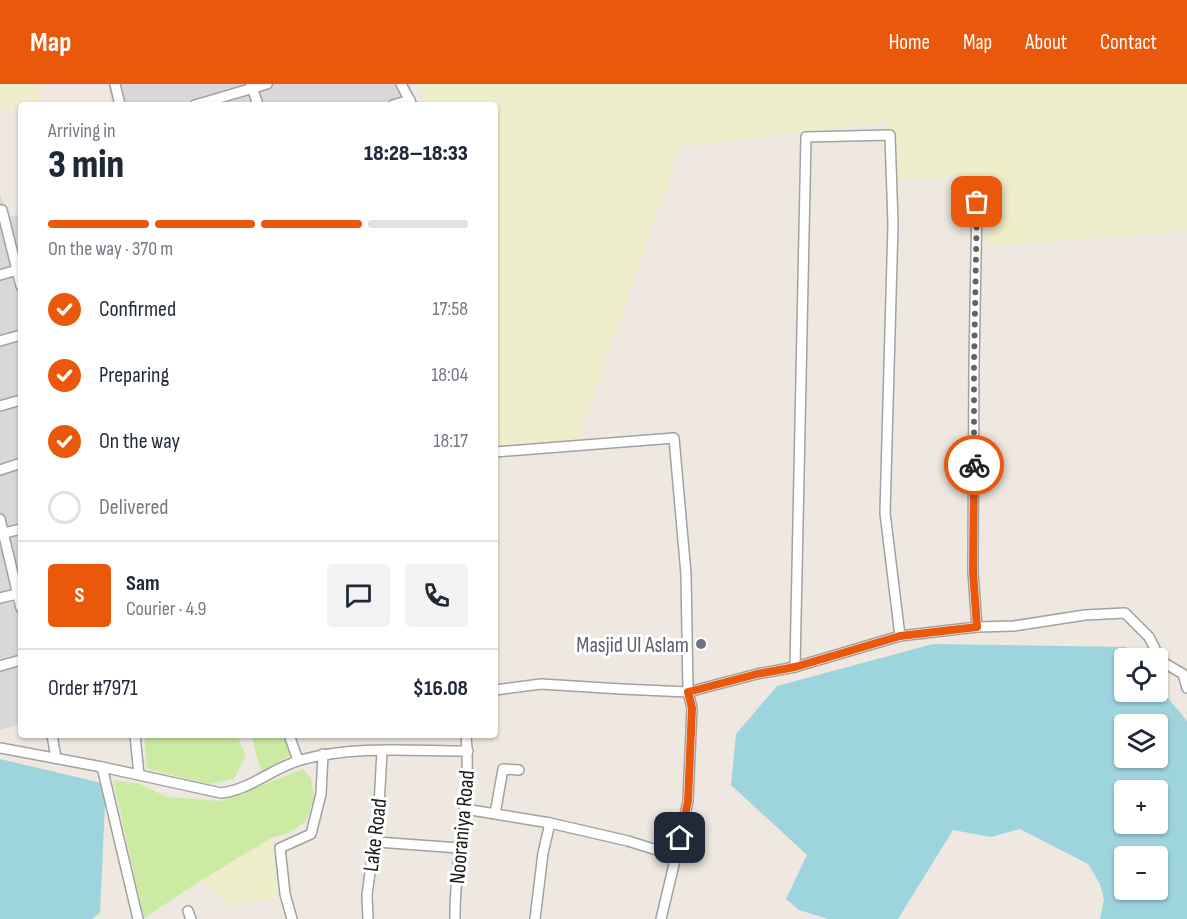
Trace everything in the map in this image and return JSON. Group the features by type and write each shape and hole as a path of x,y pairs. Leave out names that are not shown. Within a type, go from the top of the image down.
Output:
{"street":[{"path":"115,84 119,102"},
{"path":"204,102 252,86 267,84"},
{"path":"401,84 410,102"},
{"path":"252,86 257,102"},
{"path":"795,667 806,136 890,135 892,225 885,513 900,636"},
{"path":"977,202 973,572 977,627"},
{"path":"0,210 2,210 18,266"},
{"path":"0,274 18,270"},
{"path":"0,340 18,336"},
{"path":"0,406 18,401"},
{"path":"498,452 674,438 686,574 688,692 692,708 688,801 661,919"},
{"path":"0,470 18,464"},
{"path":"0,519 18,590"},
{"path":"2,534 18,530"},
{"path":"0,598 18,594"},
{"path":"498,690 541,684 688,692 757,674 795,667 900,636 977,627 1014,626 1085,615 1125,613 1149,636 1161,661 1183,674 1187,688"},
{"path":"0,666 18,661"},
{"path":"53,738 56,758"},
{"path":"135,738 139,775"},
{"path":"290,738 298,760"},
{"name":"Nooraniya Road","path":"455,919 454,892 465,809 468,751 466,738"},
{"path":"0,748 102,766 221,793 234,792 298,760 323,754 468,751"},
{"name":"Lake Road","path":"368,919 367,895 374,842 377,842 382,751"},
{"path":"291,919 285,894 280,848 311,834 321,794 323,754"},
{"path":"102,766 138,919"},
{"path":"495,814 502,769 519,770"},
{"path":"465,809 550,823 628,841 676,856"},
{"path":"536,919 543,853 550,823"},
{"path":"377,842 459,848"}],"shaded area":[{"path":"108,84 409,84 418,102 112,102"},
{"path":"0,194 8,217 18,215 18,725 0,730"}],"green space":[{"path":"0,84 41,84 38,102 18,102 18,113 0,108"},
{"path":"418,84 1187,84 1187,231 988,246 983,174 895,180 887,122 680,147 578,440 498,448 498,102 427,102"},
{"path":"144,738 238,738 246,756 234,779 209,784 147,769"},
{"path":"252,738 285,738 292,755 261,771"},
{"path":"303,769 311,778 314,798 306,821 289,833 271,838 144,918 113,780 140,784 167,797 220,801"},
{"path":"271,838 281,897 229,906 200,881"}],"water":[{"path":"933,644 1126,647 1114,648 1114,702 1168,702 1168,698 1187,721 1187,919 1100,919 1104,899 1100,884 1088,864 1020,829 991,837 953,830 898,919 828,919 799,910 786,899 807,855 731,785 736,734 777,686"},
{"path":"0,759 106,784 100,912 92,919 0,919"}],"way so far":[{"path":"974,465 977,202"}],"place":[{"name":"Masjid Ul Aslam","path":"701,644"}],"route":[{"path":"680,838 688,801 692,708 688,692 757,674 795,667 900,636 977,627 973,572 974,465"}]}
